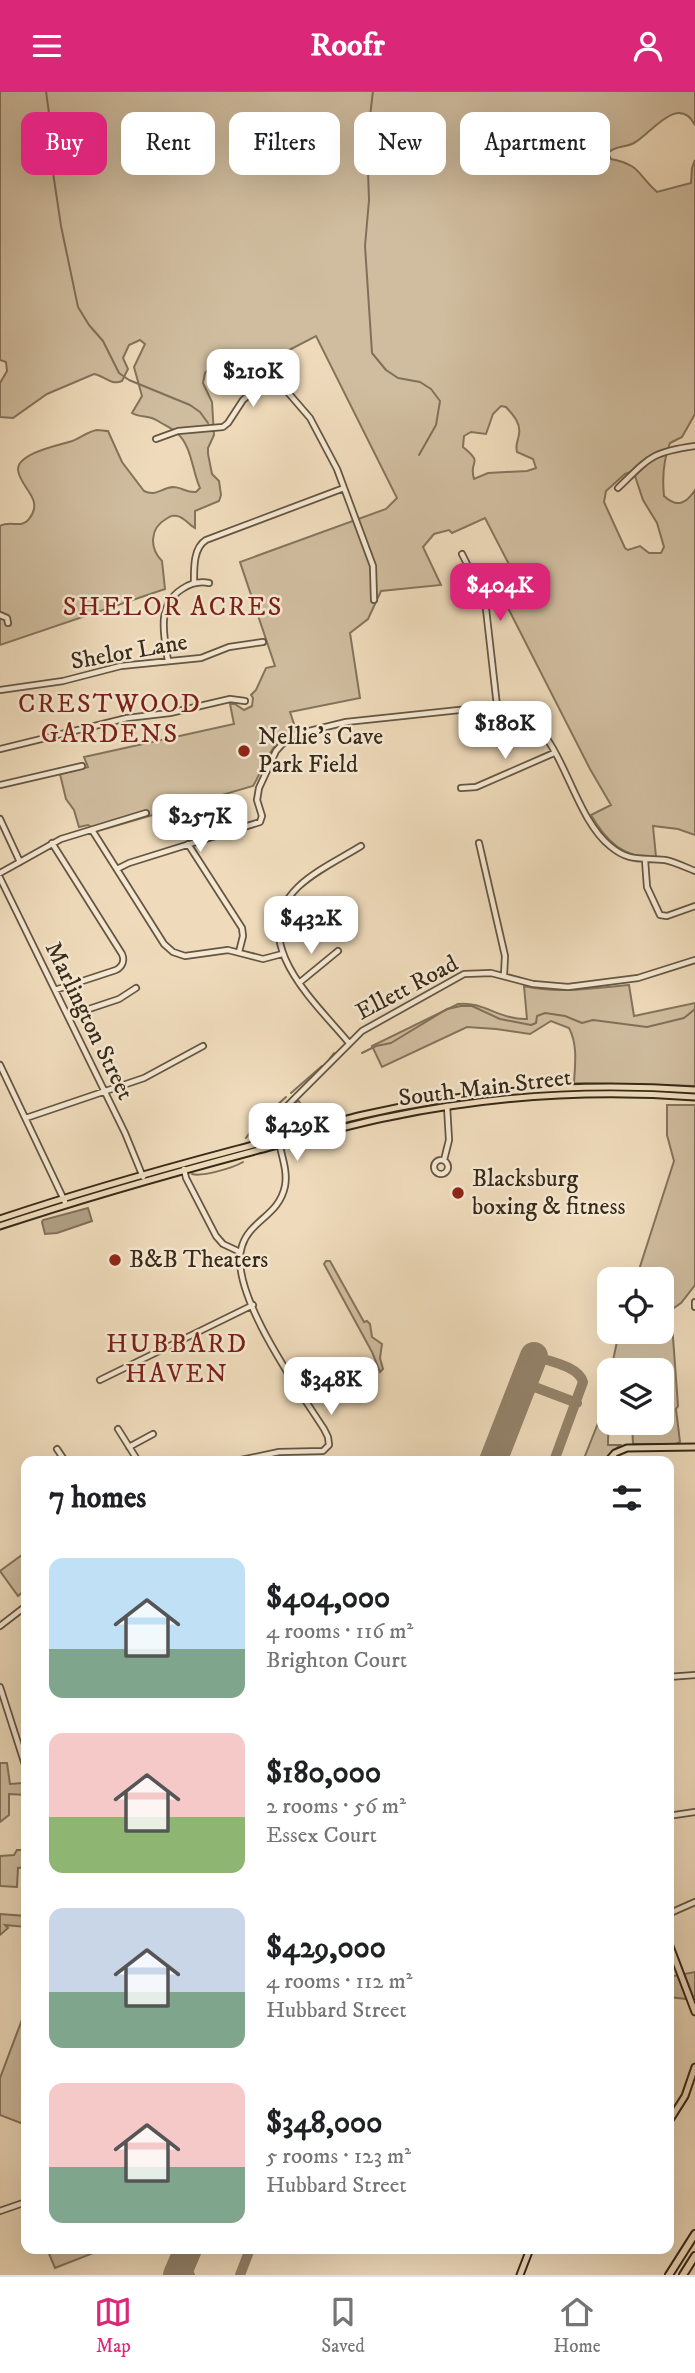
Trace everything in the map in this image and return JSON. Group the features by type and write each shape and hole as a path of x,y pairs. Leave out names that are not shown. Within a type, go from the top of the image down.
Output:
{"highway":[{"path":"668,2275 695,2234"},
{"path":"683,2275 695,2256"}],"main road":[{"name":"South Main Street","path":"0,1219 279,1142 447,1103 562,1088 674,1092 695,1090"},
{"name":"South Main Street","path":"674,1092 695,1097"},
{"name":"South Main Street","path":"0,1226 64,1201"},
{"path":"612,1456 627,1448 695,1447"},
{"path":"674,1954 695,2012"},
{"path":"674,2113 685,2096 695,2067"},
{"path":"520,2275 528,2254"}],"street":[{"path":"266,367 298,402 322,436 373,566 374,600"},
{"path":"156,439 178,431 223,427 243,400 272,375"},
{"path":"618,488 653,456 695,446"},
{"path":"194,583 196,553 199,544 205,540 344,488"},
{"path":"462,554 485,600 497,706"},
{"path":"168,661 163,625 165,611 174,596 194,583 209,583"},
{"path":"0,615 7,618 8,623"},
{"name":"Shelor Lane","path":"0,690 63,681 114,668 201,658 229,647 263,642"},
{"path":"0,749 127,718 170,713 230,699 245,701"},
{"path":"117,869 261,820 257,798 259,788 276,751 285,741 297,734 346,722 497,706 515,709 531,718 542,730 603,839 621,854 645,860 667,860 695,871"},
{"path":"461,788 476,787 554,753"},
{"path":"0,785 82,766"},
{"path":"0,875 52,843 146,813"},
{"path":"0,819 20,862"},
{"path":"92,829 164,944 173,952 185,956 222,950 263,959 282,954"},
{"path":"479,842 505,956 505,975"},
{"path":"52,843 124,958 118,969 55,990"},
{"path":"188,844 241,926 243,936 239,952"},
{"path":"349,1043 288,967 282,954 279,927 283,911 291,897 313,876 361,846"},
{"path":"645,860 647,887 660,915 667,916 695,906"},
{"name":"Marlington Street","path":"0,875 143,1178"},
{"path":"299,983 338,951"},
{"name":"Ellett Road","path":"279,1142 276,1124 281,1114 349,1043 377,1021 457,977 479,972 505,975 544,986 586,986 638,978 695,960"},
{"path":"68,1016 119,999 136,988"},
{"path":"26,1118 148,1076 203,1046"},
{"path":"0,1065 64,1201"},
{"path":"444,1160 449,1137 447,1103"},
{"path":"260,1456 279,1452 323,1451 329,1445 328,1437 283,1366 240,1274 240,1252 249,1232 271,1213 283,1194 286,1175 279,1142"},
{"path":"184,1167 186,1178 216,1236 223,1244 240,1252"},
{"path":"100,1380 253,1305"},
{"path":"118,1429 135,1456"},
{"path":"130,1447 153,1434"},
{"path":"57,1449 62,1456"},
{"path":"0,1626 21,1610"},
{"path":"674,1677 695,1675"},
{"path":"0,1687 21,1752"},
{"path":"674,1815 695,1812"},
{"path":"674,1911 695,1902"},
{"path":"0,2211 21,2204"}],"shaded area":[{"path":"0,91 695,91 695,125 688,116 673,114 634,143 610,152 610,112 460,112 460,175 610,175 610,157 633,167 657,192 691,183 695,160 695,414 682,437 670,443 664,463 663,482 664,496 677,503 688,499 695,490 695,835 678,829 653,826 656,857 634,855 617,847 591,815 611,805 508,608 506,589 516,578 485,518 452,533 449,530 434,534 423,547 441,585 381,591 368,619 350,633 360,698 290,712 296,730 274,747 253,786 98,831 88,825 79,827 74,810 66,799 60,774 88,767 84,757 234,724 230,704 244,710 252,706 251,695 266,668 275,666 240,562 386,509 397,498 316,336 289,350 283,361 273,366 260,365 240,376 234,373 238,355 231,351 223,355 205,373 203,383 212,402 214,435 208,454 212,474 219,481 221,495 219,501 195,511 195,528 182,518 170,516 154,533 153,544 162,561 165,589 0,645 0,526 26,522 34,505 18,470 24,459 97,430 108,431 122,462 144,491 155,493 173,487 196,492 200,488 182,438 155,419 132,413 142,396 134,367 145,344 140,340 129,345 123,358 128,369 122,381 111,382 94,374 47,394 13,418 0,417 0,383 7,371 6,362 0,360","holes":["501,406 506,407 518,423 517,452 533,459 536,468 488,473 474,479 475,460 463,447 464,436 471,432 486,434 493,414","631,472 635,476 643,500 657,523 664,547 661,553 649,553 640,546 628,550 625,548 604,502 606,491 625,474"]},
{"path":"629,985 634,1016 695,1003 695,1086 574,1083 575,1055 572,1034 569,1028 551,1021 530,1034 467,1027 382,1067 372,1046 458,1004 476,1005 508,1017 527,1019 524,986 563,990"},
{"path":"298,1100 315,1124 287,1131 283,1128 282,1119"},
{"path":"667,1105 695,1105 695,1285 674,1308 674,1267 640,1267 674,1161 667,1135"},
{"path":"88,1208 92,1221 57,1233 45,1234 43,1220"},
{"path":"330,1261 364,1322 370,1324 372,1337 382,1344 380,1358 383,1369 380,1372 372,1352 324,1264"},
{"path":"616,1344 673,1344 680,1442 633,1444 633,1435 674,1435 674,1358 614,1358"},
{"path":"597,1426 597,1435 608,1435 608,1445 620,1445 609,1456 585,1456"},
{"path":"21,1556 21,1593 18,1596 0,1571"},
{"path":"0,1763 7,1763 10,1784 21,1783 21,1795 9,1794 9,1815 0,1822"},
{"path":"17,1850 21,1850 17,1887 0,1886 0,1856 14,1855"},
{"path":"0,1914 21,1916 21,1927 5,1925 8,1928 0,1935"},
{"path":"695,1972 695,2000 674,1998 674,1976"},
{"path":"21,2022 21,2123 0,2115 0,2078"},
{"path":"49,2254 91,2254 55,2268"}],"waterway":[{"path":"46,91 51,128 51,159 61,226 78,307 103,341 119,373 129,380 190,405 200,412 208,423"},
{"path":"373,91 367,142 369,200 365,246 372,353 386,370 398,378 420,382 431,389 440,401 436,425 419,455"},
{"path":"362,1053 391,1043 447,1009 461,1006 472,1006 500,1019 531,1025 536,1023 537,1016 545,1013 565,1016 582,1023 593,1020 647,1027 684,1018 695,1009"},
{"path":"328,1061 334,1053"},
{"path":"291,1093 322,1066"},
{"path":"246,1138 256,1124 286,1097"},
{"path":"192,1174 218,1171 243,1162"}],"taxiway":[{"path":"534,1356 569,1368 576,1372 583,1382 556,1456"},
{"path":"524,1383 577,1403"},
{"path":"240,2275 248,2254"},
{"path":"179,2271 190,2275"}],"runway":[{"path":"495,1456 534,1356"},
{"path":"177,2275 186,2254"}],"place":[{"name":"Nellie's Cave Park Field","path":"244,751"},
{"name":"Blacksburg boxing & fitness","path":"458,1193"},
{"name":"B&B Theaters","path":"115,1260"}],"district":[{"name":"SHELOR ACRES","path":"173,607"},
{"name":"CRESTWOOD GARDENS","path":"110,718"},
{"name":"HUBBARD HAVEN","path":"177,1358"}]}
